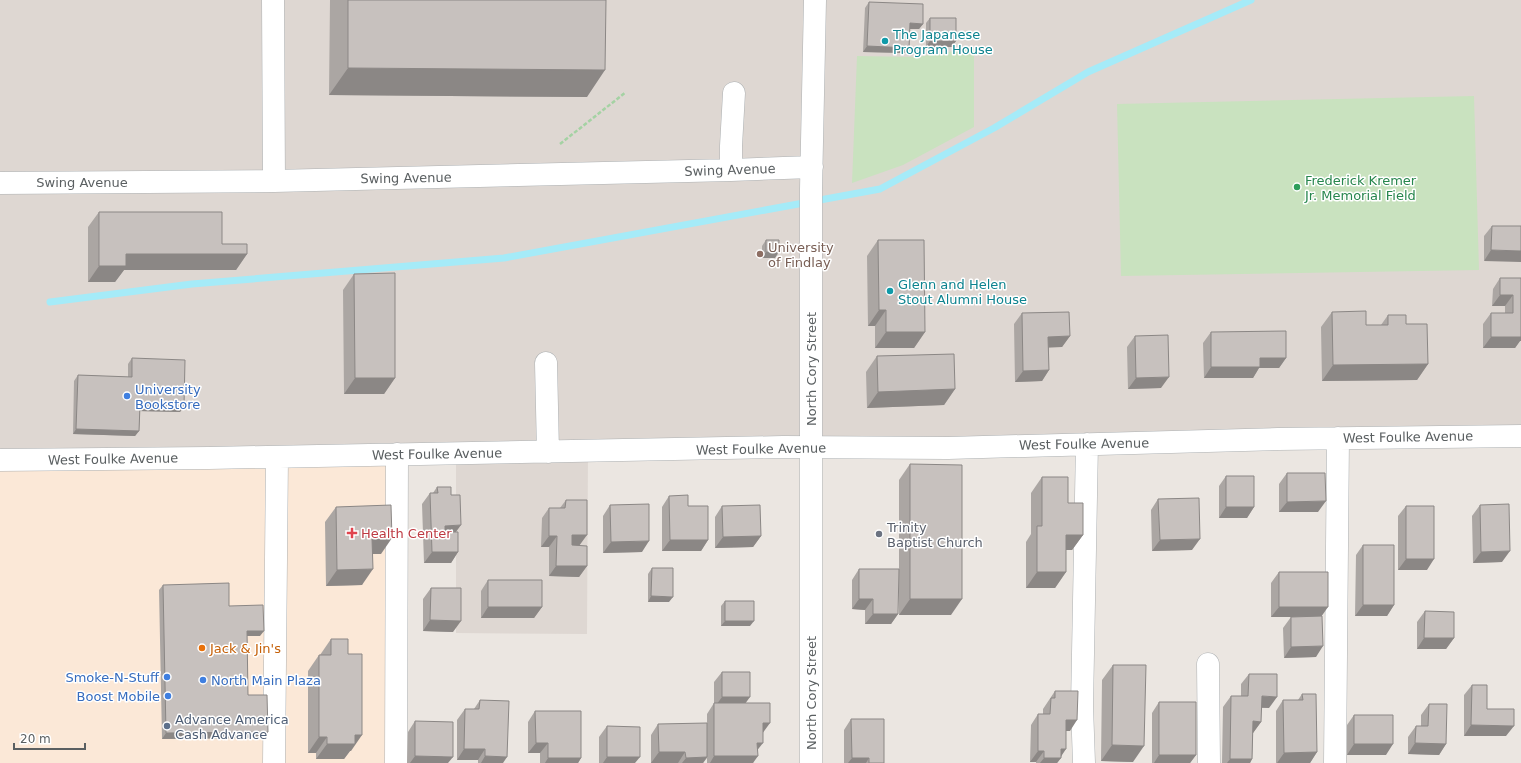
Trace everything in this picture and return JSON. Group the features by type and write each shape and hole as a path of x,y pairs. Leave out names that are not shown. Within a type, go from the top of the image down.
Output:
{"street":[{"path":"273,0 274,181"},
{"name":"North Cory Street","path":"811,763 811,189 815,0"},
{"path":"731,170 734,93"},
{"name":"Swing Avenue","path":"0,183 274,181 731,170 812,166"},
{"path":"546,363 548,452"},
{"name":"West Foulke Avenue","path":"0,460 811,448 948,448 1338,438 1521,436"},
{"path":"1335,763 1338,438"},
{"path":"1084,763 1082,706 1087,444"},
{"path":"396,763 397,454"},
{"path":"274,763 277,457"},
{"path":"1208,664 1209,763"}],"path":[{"path":"560,144 626,92"}],"shaded area":[{"name":"University of Findlay","path":"0,0 1521,0 1521,439 588,452 587,634 456,633 456,454 0,460"},
{"path":"397,454 396,763 0,763 0,469"}],"green space":[{"path":"974,48 974,127 903,165 852,183 857,56 916,57"},
{"name":"Frederick Kremer Jr. Memorial Field","path":"1474,96 1479,270 1121,276 1117,104"}],"building":[{"path":"348,0 606,0 605,70 348,68"},
{"name":"The Japanese Program House","path":"869,2 923,4 923,24 910,23 909,48 867,46"},
{"path":"930,18 956,18 956,41 930,41"},
{"path":"99,212 222,212 222,244 247,244 247,254 126,254 126,266 99,266"},
{"path":"1492,226 1521,226 1521,251 1491,250"},
{"path":"766,240 779,240 779,252 766,252"},
{"name":"Glenn and Helen Stout Alumni House","path":"878,240 924,240 925,332 886,332 886,310 879,310"},
{"path":"395,273 395,378 355,378 354,274"},
{"path":"1500,278 1521,278 1521,337 1491,337 1491,313 1513,313 1513,295 1500,295"},
{"path":"1366,311 1366,325 1388,325 1388,315 1406,315 1406,324 1427,324 1428,364 1333,365 1332,312"},
{"path":"1069,312 1070,336 1048,337 1049,370 1023,371 1022,313"},
{"path":"1286,331 1286,358 1260,358 1260,367 1211,367 1211,332"},
{"path":"1168,335 1169,377 1136,378 1135,336"},
{"path":"954,354 955,389 878,392 877,356"},
{"name":"University Bookstore","path":"132,358 185,360 184,406 140,405 139,431 76,429 78,375 132,377"},
{"path":"910,464 962,465 962,599 910,599"},
{"path":"1287,473 1325,473 1326,501 1287,502"},
{"path":"1226,476 1254,476 1254,507 1226,507"},
{"path":"1042,477 1068,477 1068,503 1083,503 1083,535 1066,535 1066,572 1037,572 1037,526 1042,526"},
{"path":"437,487 451,487 451,495 460,495 461,525 445,526 445,532 458,532 458,552 432,552 430,493 438,493"},
{"path":"688,495 688,506 708,506 708,540 670,540 669,496"},
{"path":"1199,498 1200,539 1160,540 1158,499"},
{"path":"566,500 587,500 587,535 572,535 572,545 587,546 587,566 556,566 557,536 549,536 549,508 565,508"},
{"path":"649,504 649,541 611,542 610,505"},
{"path":"1509,504 1510,551 1481,552 1480,505"},
{"path":"391,505 392,538 372,539 373,569 337,570 336,507"},
{"path":"760,505 761,536 723,537 722,506"},
{"path":"1406,506 1434,506 1434,559 1406,559"},
{"path":"1363,545 1394,545 1394,605 1363,605"},
{"path":"652,568 673,568 673,597 651,596"},
{"path":"859,569 899,569 898,614 873,614 873,599 859,599"},
{"path":"1279,572 1328,572 1328,607 1279,607"},
{"path":"488,580 542,580 542,607 488,607"},
{"name":"North Main Plaza","path":"229,583 229,606 263,605 264,631 247,631 248,695 267,695 268,732 166,733 163,585"},
{"path":"431,588 461,588 461,621 430,620"},
{"path":"725,601 754,601 754,621 725,621"},
{"path":"1425,611 1454,612 1454,638 1424,638"},
{"path":"1322,616 1323,646 1291,647 1291,617"},
{"path":"331,639 348,639 348,654 362,654 362,735 355,735 355,744 327,744 327,737 319,737 319,655 331,655"},
{"path":"1113,665 1146,665 1144,746 1112,745"},
{"path":"722,672 750,672 750,697 722,697"},
{"path":"1249,674 1277,674 1277,697 1262,696 1261,722 1253,721 1252,759 1230,759 1231,696 1248,696"},
{"path":"1472,685 1487,685 1487,709 1514,709 1514,726 1471,725"},
{"path":"1055,691 1078,691 1077,720 1066,720 1066,749 1061,749 1061,758 1044,758 1044,751 1038,751 1038,714 1050,714 1051,698 1055,698"},
{"path":"1302,694 1316,694 1317,752 1284,753 1283,700 1303,700"},
{"path":"480,700 509,701 507,757 485,756 485,749 464,749 465,709 479,709"},
{"path":"1159,702 1196,702 1196,755 1159,755"},
{"path":"714,703 770,703 770,723 763,723 763,743 757,743 758,756 714,756"},
{"path":"1429,704 1447,704 1446,744 1415,743 1416,726 1428,726"},
{"path":"535,711 581,711 581,758 548,758 548,743 536,743"},
{"path":"1354,715 1393,715 1393,744 1354,744"},
{"path":"851,719 884,719 884,763 869,763 869,758 852,758"},
{"path":"415,721 453,722 453,757 415,756"},
{"path":"707,723 707,757 686,758 685,752 659,752 658,724"},
{"path":"607,726 640,727 640,757 607,757"}],"waterway":[{"path":"50,302 192,284 504,258 880,189 994,128 1088,72 1251,0"}],"place":[{"name":"The Japanese Program House","path":"885,41"},
{"name":"Frederick Kremer Jr. Memorial Field","path":"1297,187"},
{"name":"University of Findlay","path":"760,254"},
{"name":"Glenn and Helen Stout Alumni House","path":"890,291"},
{"name":"University Bookstore","path":"127,396"},
{"name":"Health Center","path":"352,533"},
{"name":"Trinity Baptist Church","path":"879,534"},
{"name":"Jack & Jin's","path":"202,648"},
{"name":"Smoke-N-Stuff","path":"167,677"},
{"name":"North Main Plaza","path":"203,680"},
{"name":"Boost Mobile","path":"168,696"},
{"name":"Advance America Cash Advance","path":"167,726"}]}
